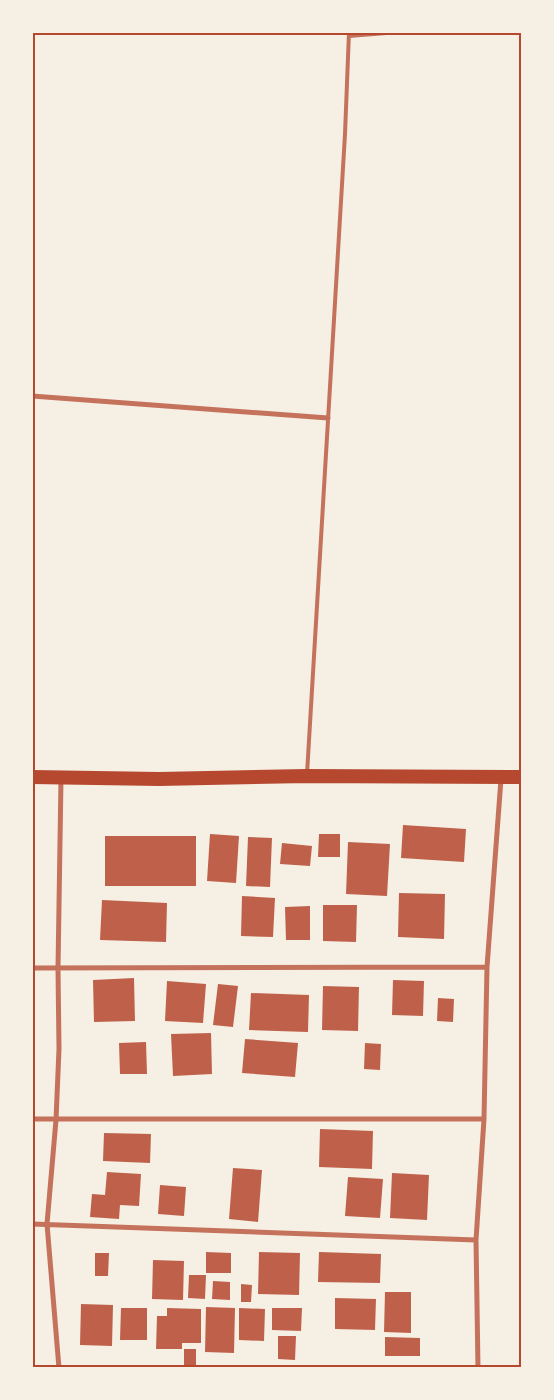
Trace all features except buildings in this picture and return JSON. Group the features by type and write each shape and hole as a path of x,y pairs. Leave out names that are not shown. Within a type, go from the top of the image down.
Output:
{"highway":[{"path":"32,778 522,777"}],"street":[{"path":"32,396 328,418"},
{"path":"59,1368 47,1224 56,1120 59,1049 58,968 61,777"},
{"path":"478,1368 476,1240 484,1119 487,967 501,777"},
{"path":"32,968 487,967"},
{"path":"32,1119 484,1119"},
{"path":"32,1224 476,1240"}],"lane":[{"path":"306,776 345,134 349,34 399,32"}]}
